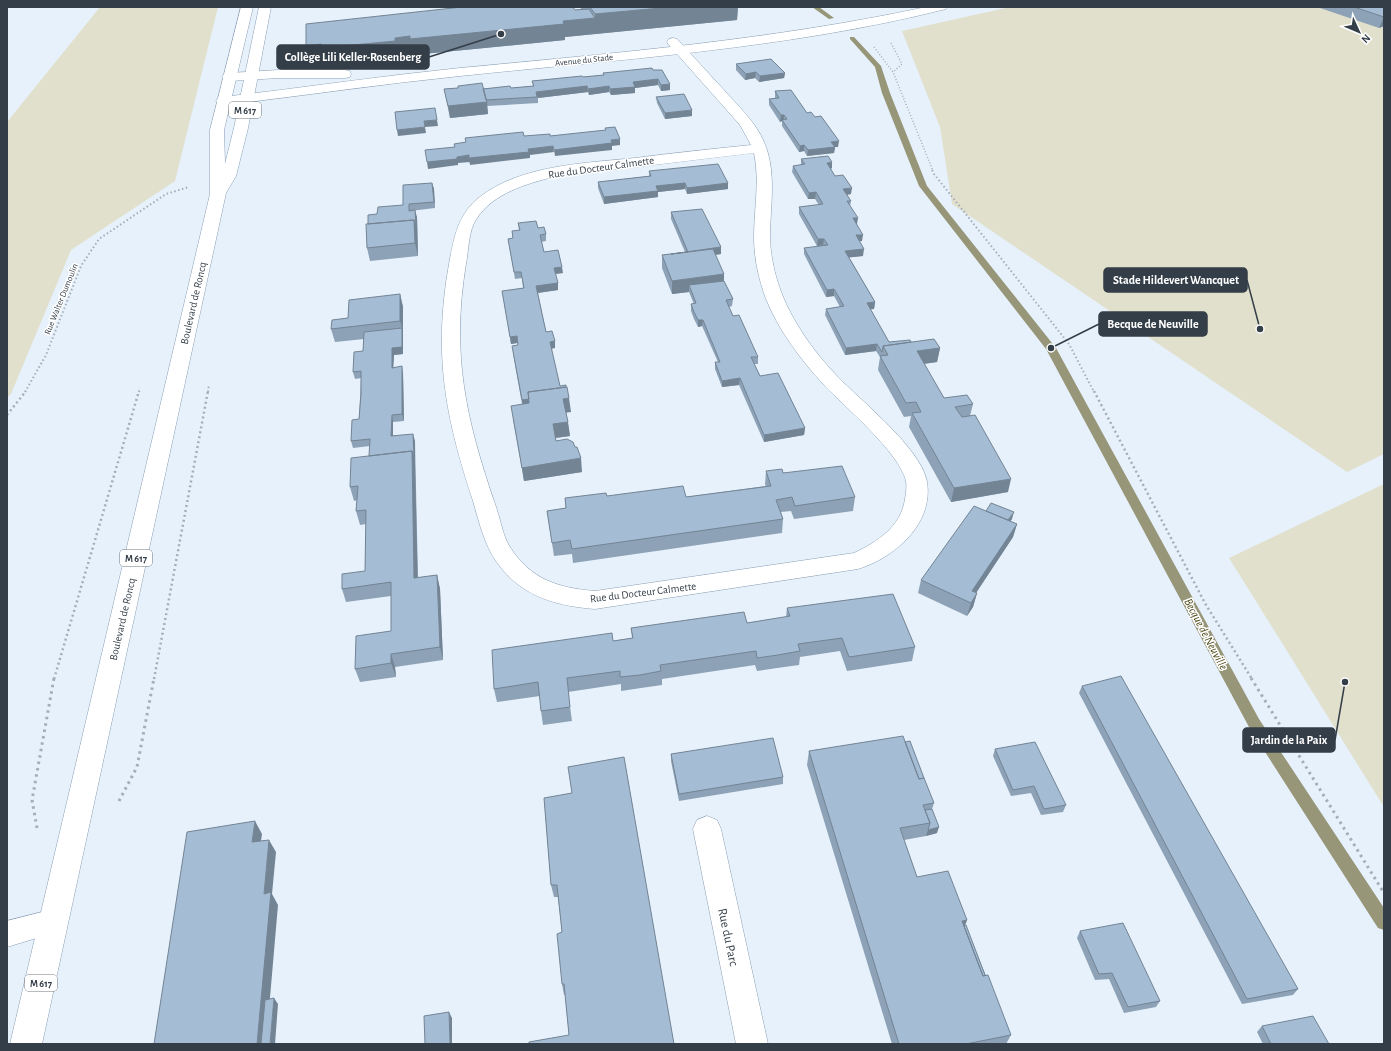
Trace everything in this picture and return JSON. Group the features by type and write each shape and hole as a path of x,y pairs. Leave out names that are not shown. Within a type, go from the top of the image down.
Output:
{"main road":[{"name":"Boulevard de Roncq","path":"26,1044 218,194 219,182 216,142 223,101 247,7"},
{"name":"Boulevard de Roncq","path":"218,194 227,181 232,167 248,99 251,76 265,7"},
{"name":"Avenue du Stade","path":"223,101 248,99 387,79 677,46 805,34 872,23 942,7"},
{"path":"229,78 378,72 677,46"},
{"name":"Rue du Docteur Calmette","path":"677,46 752,130 759,148 766,178 762,238 763,254 766,271 780,310 812,358 829,379 908,460 917,480 916,502 909,521 894,540 878,552 858,561 595,600 573,599 550,594 530,582 512,566 499,549 459,418 453,379 450,326 454,280 464,232 469,218 490,197 503,189 545,174 564,170 759,148"},
{"name":"Rue du Parc","path":"707,829 752,1044"}],"lane":[{"path":"7,934 54,921"}],"path":[{"path":"872,23 885,32 902,64 893,72"},
{"path":"870,41 893,72 934,174 1069,344 1206,605 1384,893"},
{"name":"Rue Walter Dumoulin","path":"7,415 24,394 46,355 81,266 99,240 166,194 191,186 189,194"},
{"path":"38,830 32,800 56,669 142,382"}],"green space":[{"path":"100,7 218,7 175,181 71,250 11,394 7,398 7,122"},
{"path":"1010,7 1384,7 1384,454 1347,472 952,204 940,127 902,31"},
{"path":"1384,484 1384,807 1229,558"}],"building":[{"path":"462,7 573,7 575,10 589,9 595,18 563,21 564,24 410,39 410,36 395,38 395,41 321,48 321,44 306,46 306,24"},
{"path":"590,7 672,7 595,14"},
{"path":"1354,7 1384,7 1384,17"},
{"path":"771,59 785,73 760,76 756,72 746,74 736,64"},
{"path":"652,68 653,70 662,70 670,84 661,85 658,79 633,82 635,87 610,89 609,86 588,89 587,86 536,92 537,97 486,100 483,89 510,86 511,88 534,86 532,81 604,75 603,73"},
{"path":"482,83 487,102 448,106 444,89"},
{"path":"791,90 807,113 811,112 815,117 821,116 839,141 831,142 835,147 808,150 804,145 800,146 782,120 787,119 784,115 781,115 769,99 779,98 775,91"},
{"path":"684,94 692,110 665,113 656,97"},
{"path":"435,108 437,120 424,121 425,127 397,130 395,112"},
{"path":"615,127 620,139 611,140 612,143 554,150 553,146 528,149 529,152 469,158 469,155 457,157 457,159 427,162 425,150 455,147 454,144 466,142 465,138 523,132 524,136 550,134 550,136 606,130 605,128"},
{"path":"828,156 832,162 827,163 835,176 843,175 852,188 843,189 851,201 847,201 858,218 853,218 863,235 856,235 864,249 845,251 875,302 867,303 889,342 910,340 911,342 883,346 882,352 877,344 846,348 826,309 844,306 834,289 827,290 804,248 828,245 824,239 818,239 799,207 823,204 816,192 809,193 793,166 805,164 801,159"},
{"path":"718,164 728,183 687,188 685,183 656,186 658,191 604,197 598,182 651,176 649,171"},
{"path":"432,183 434,202 409,204 409,211 415,210 416,226 414,220 368,224 368,215 377,214 378,207 403,205 403,185"},
{"path":"702,209 721,247 688,252 671,212"},
{"path":"414,220 415,243 367,248 366,224"},
{"path":"536,221 538,228 544,227 546,234 540,235 544,252 558,250 562,267 554,268 558,283 536,286 546,332 552,331 555,341 550,342 560,386 566,385 566,387 528,392 529,399 522,400 512,346 518,345 517,336 510,337 502,291 524,288 521,272 514,272 508,239 513,238 512,231 520,230 518,223"},
{"path":"713,249 724,274 672,281 662,255"},
{"path":"724,281 733,299 726,300 733,316 739,315 758,357 751,357 760,376 778,373 805,428 764,435 740,378 722,381 715,362 720,362 703,320 698,320 691,304 696,303 689,285"},
{"path":"400,294 400,321 331,329 332,320 348,318 349,300"},
{"path":"402,328 402,347 392,348 392,368 402,366 402,414 392,415 391,436 413,434 414,457 412,451 369,456 370,439 351,441 352,420 359,419 361,394 361,371 353,372 354,352 363,351 364,332"},
{"path":"934,339 940,348 917,351 944,398 967,395 973,404 955,407 962,417 975,415 1011,479 954,488 912,413 921,412 916,402 906,403 880,356 888,355 883,346"},
{"path":"567,387 569,398 563,399 568,422 553,424 556,441 567,439 573,442 575,447 577,447 581,458 522,468 511,406 529,403 528,392"},
{"path":"412,451 414,578 437,575 440,647 391,654 391,663 355,669 356,636 391,631 391,582 342,589 342,574 365,571 366,510 356,511 358,486 350,487 351,458"},
{"path":"842,466 855,497 795,506 792,497 776,500 783,519 572,549 570,540 552,543 547,511 566,508 565,498 606,493 607,496 683,486 686,497 771,486 766,471 782,469 783,473"},
{"path":"991,503 1014,512 1008,520 986,511"},
{"path":"974,506 1017,524 972,591 977,593 971,603 921,580"},
{"path":"893,594 915,647 849,657 842,638 798,644 800,651 778,655 757,658 756,651 660,665 661,671 640,675 620,677 620,671 567,678 570,707 541,711 538,682 494,689 492,650 612,633 613,641 633,638 631,628 744,612 747,623 790,616 787,608"},
{"path":"1121,676 1298,989 1247,999 1082,686"},
{"path":"903,736 919,779 924,778 934,803 923,805 930,823 900,828 917,877 948,871 967,920 962,921 983,976 988,975 1011,1035 966,1044 899,1044 809,751"},
{"path":"773,738 783,777 679,794 671,754"},
{"path":"910,741 924,778 919,779 905,742"},
{"path":"1035,742 1066,805 1044,809 1034,786 1013,790 995,749"},
{"path":"624,757 674,1044 529,1044 529,1042 569,1035 557,934 562,932 557,885 551,885 544,798 572,793 568,767"},
{"path":"932,809 939,827 928,830 930,823 925,810"},
{"path":"255,821 252,842 269,840 264,894 271,892 257,1044 154,1044 187,832"},
{"path":"1123,923 1160,1001 1128,1007 1112,973 1099,974 1080,931"},
{"path":"966,925 985,975 983,976 964,926"},
{"path":"274,998 270,1044 261,1044 265,1000"},
{"path":"449,1012 450,1044 425,1044 424,1016"},
{"path":"1313,1016 1329,1044 1271,1044 1262,1026"}],"waterway":[{"name":"Becque de Neuville","path":"815,7 831,18"},
{"name":"Becque de Neuville","path":"852,38 878,66 886,93 923,186 1051,348 1254,723 1384,922"}],"place":[{"name":"Collège Lili Keller-Rosenberg","path":"501,34"},
{"name":"Stade Hildevert Wancquet","path":"1260,329"},
{"name":"Becque de Neuville","path":"1051,348"},
{"name":"Jardin de la Paix","path":"1345,682"}]}
